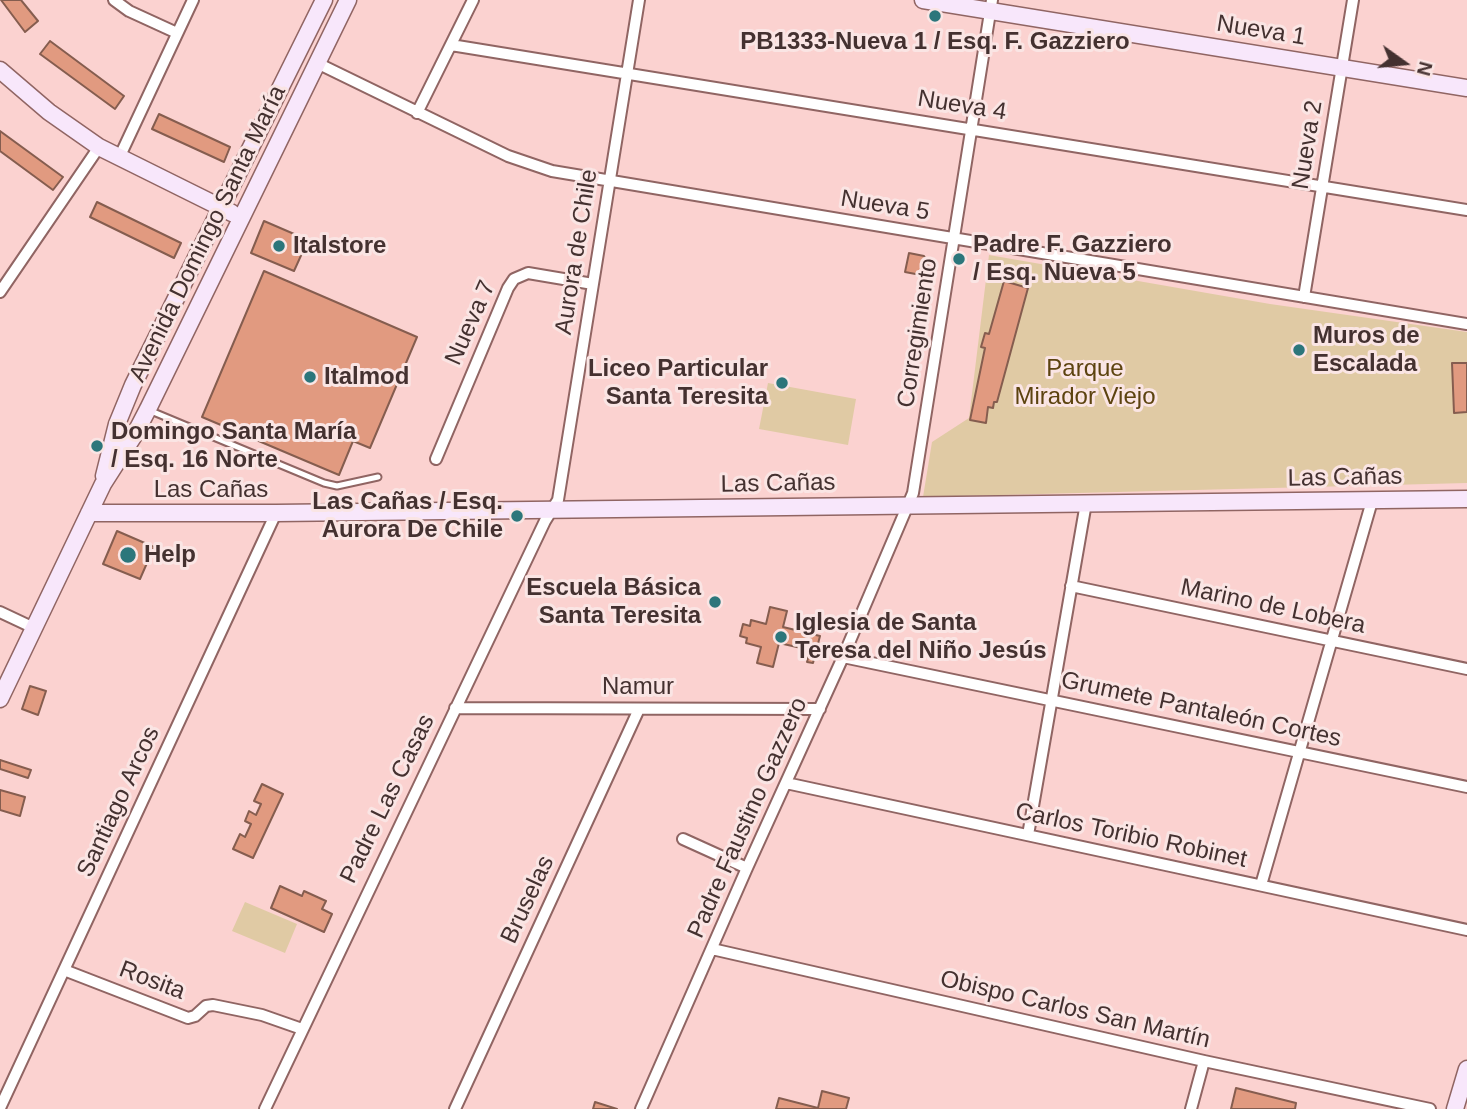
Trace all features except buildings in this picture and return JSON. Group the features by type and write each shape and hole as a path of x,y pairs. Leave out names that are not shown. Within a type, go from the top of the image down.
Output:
{"street":[{"path":"114,0 129,11 177,33"},
{"path":"120,158 192,0"},
{"name":"Avenida Domingo Santa María","path":"103,484 110,446 130,391 324,0"},
{"name":"Avenida Domingo Santa María","path":"0,699 103,484 148,409 348,0"},
{"path":"417,113 473,0"},
{"name":"Aurora de Chile","path":"552,509 558,500 639,0"},
{"name":"Nueva 1","path":"923,0 991,5 1467,88"},
{"name":"Nueva 2","path":"1304,297 1353,0"},
{"name":"Corregimiento","path":"908,506 919,457 991,5"},
{"name":"Nueva 4","path":"451,44 1467,210"},
{"name":"Nueva 5","path":"317,63 524,163 552,171 1467,324"},
{"path":"0,70 49,112 100,147 242,218"},
{"path":"0,292 100,147"},
{"name":"Nueva 7","path":"436,459 514,279 528,274 593,284"},
{"name":"Las Cañas","path":"89,513 1467,499"},
{"path":"1261,885 1372,501"},
{"path":"1028,835 1086,503"},
{"name":"Padre Faustino Gazzero","path":"641,1109 844,657 908,506"},
{"name":"Padre Las Casas","path":"265,1109 552,509"},
{"name":"Santiago Arcos","path":"0,1108 276,513"},
{"name":"Marino de Lobera","path":"1071,586 1467,669"},
{"path":"0,612 34,628"},
{"name":"Grumete Pantaleón Cortes","path":"844,657 1467,787"},
{"name":"Namur","path":"456,708 820,709"},
{"name":"Bruselas","path":"455,1109 639,709"},
{"name":"Carlos Toribio Robinet","path":"786,783 1467,930"},
{"path":"683,839 747,868"},
{"name":"Obispo Carlos San Martín","path":"712,949 1430,1109"},
{"name":"Rosita","path":"64,970 188,1018 195,1016 205,1006 213,1005 262,1015 302,1029"},
{"path":"1191,1109 1204,1060"},
{"path":"1455,1109 1464,1091 1467,1069"}],"lane":[{"path":"148,409 324,483 337,486 378,477"}],"green space":[{"name":"Parque Mirador Viejo","path":"989,255 1270,304 1467,332 1467,483 923,497 932,442 969,418"},
{"path":"768,383 856,399 848,445 759,429"},
{"path":"245,902 297,924 285,953 232,931"}],"place":[{"name":"PB1333-Nueva 1 / Esq. F. Gazziero","path":"935,16"},
{"name":"Italstore","path":"279,246"},
{"name":"Padre F. Gazziero / Esq. Nueva 5","path":"959,259"},
{"name":"Muros de Escalada","path":"1299,350"},
{"name":"Italmod","path":"310,377"},
{"name":"Liceo Particular Santa Teresita","path":"782,383"},
{"name":"Domingo Santa María / Esq. 16 Norte","path":"97,446"},
{"name":"Las Cañas / Esq. Aurora De Chile","path":"517,516"},
{"name":"Help","path":"128,555"},
{"name":"Escuela Básica Santa Teresita","path":"715,602"},
{"name":"Iglesia de Santa Teresa del Niño Jesús","path":"781,637"}]}
